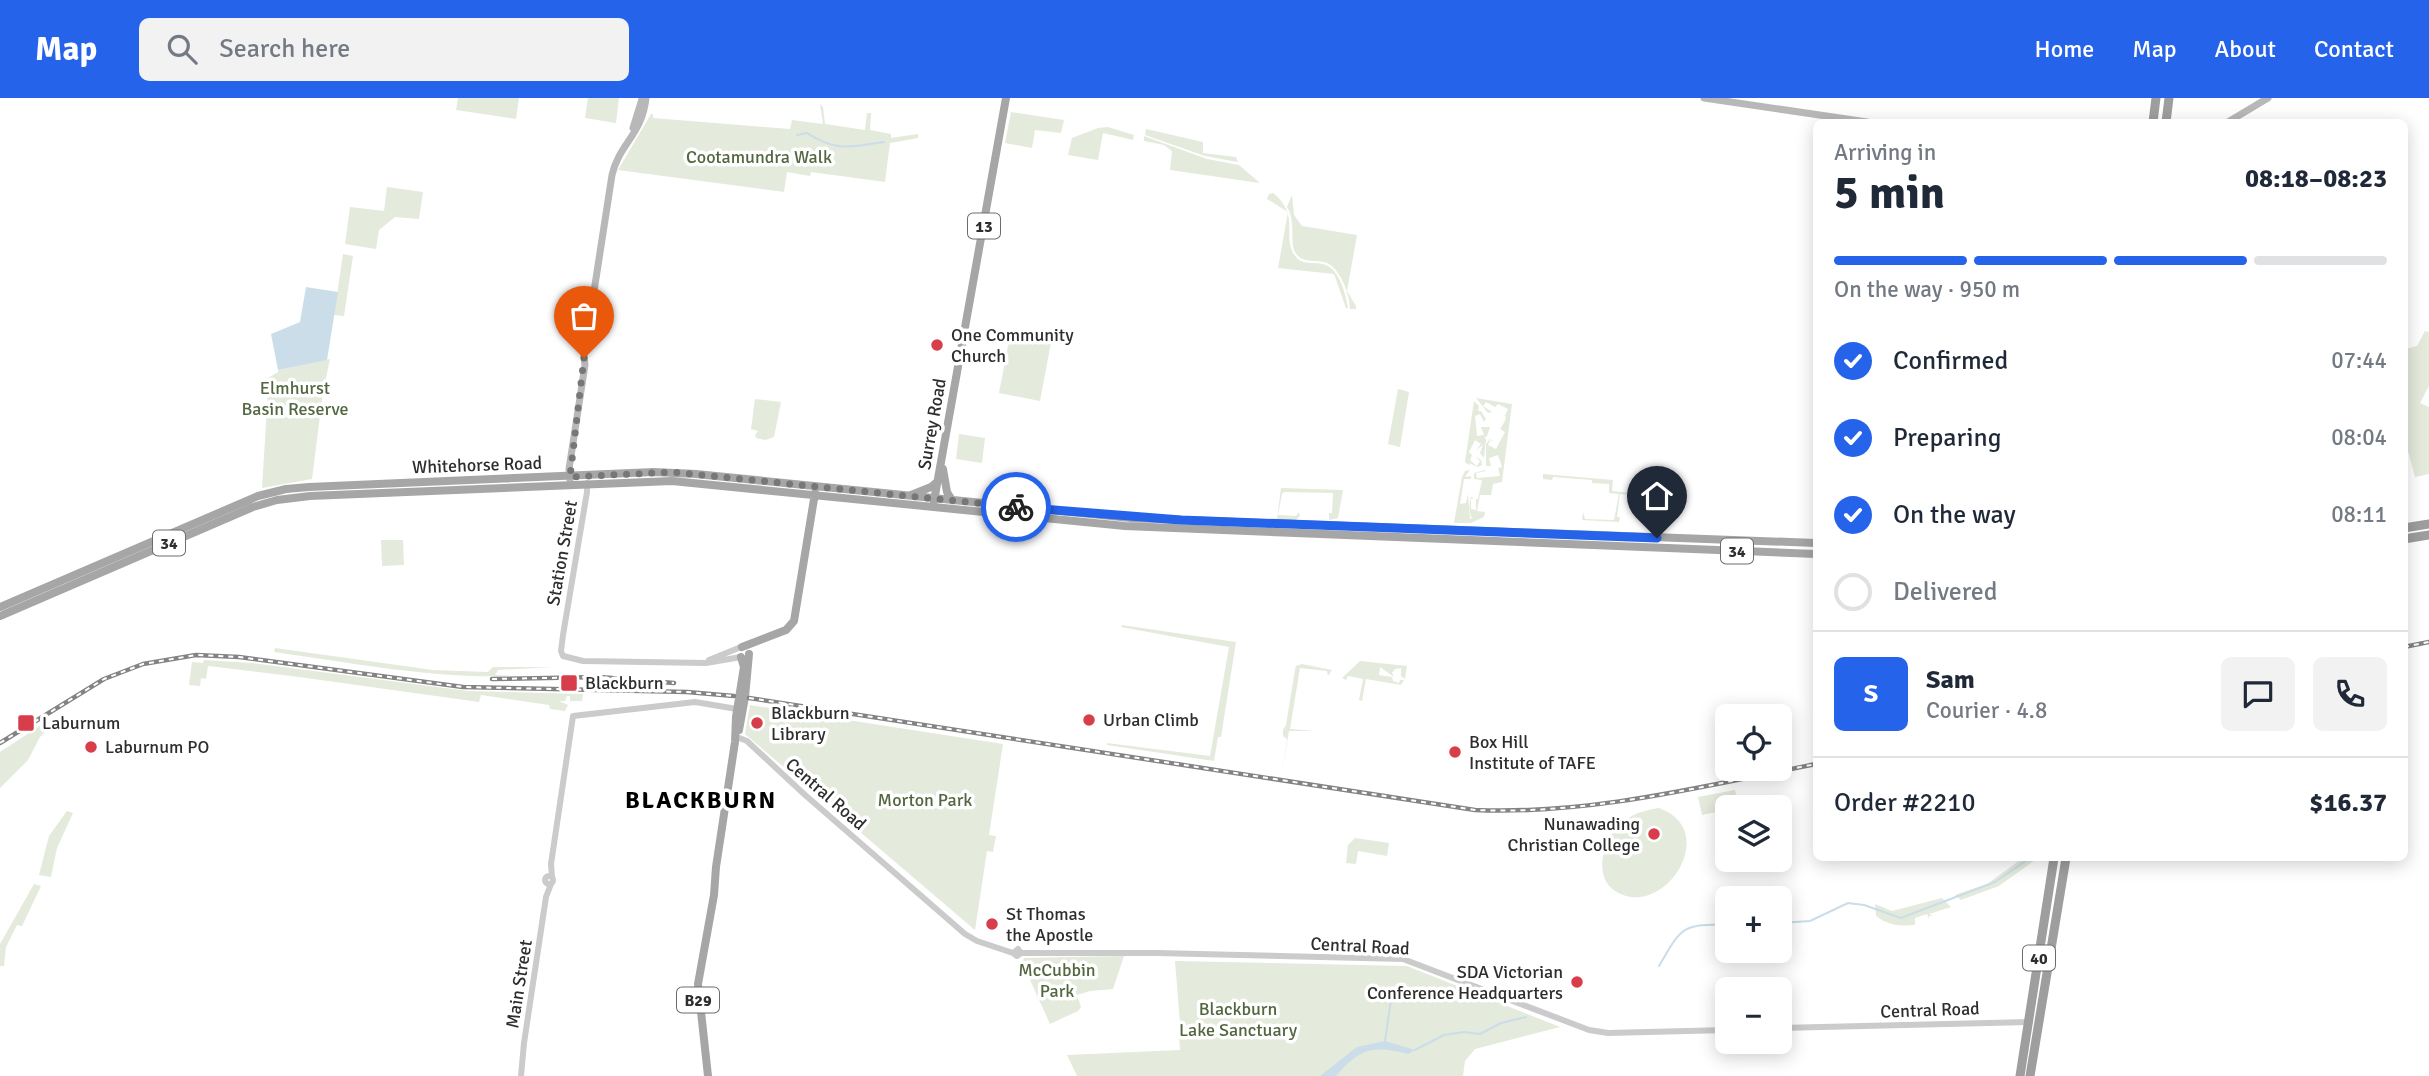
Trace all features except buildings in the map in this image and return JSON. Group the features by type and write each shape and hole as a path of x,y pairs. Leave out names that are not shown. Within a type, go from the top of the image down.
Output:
{"highway":[{"path":"2153,119 2156,98"},
{"path":"2166,119 2169,98"},
{"path":"2408,527 2429,524"},
{"path":"2408,538 2429,535"},
{"name":"40","path":"2020,1076 2054,861"},
{"name":"40","path":"2030,1076 2066,861"}],"main road":[{"path":"570,481 608,184 612,167 632,130 644,98"},
{"name":"Surrey Road","path":"934,503 1006,98"},
{"path":"1704,98 1847,119"},
{"path":"2233,119 2268,98"},
{"path":"942,459 947,492 952,500"},
{"name":"Whitehorse Road","path":"3,610 269,502 310,496 586,480 672,481 909,496 934,503 952,500 1030,509 1125,526 1813,554"},
{"path":"909,496 937,482"},
{"path":"744,652 760,640 790,628 796,616 815,491"},
{"name":"Whitehorse Road","path":"815,491 934,503 1036,518 1063,516 1813,543"},
{"path":"1030,509 1037,513 1036,518"},
{"path":"1517,532 1523,542"},
{"name":"B29","path":"708,1076 698,984 740,709 744,652"}],"street":[{"name":"Station Street","path":"586,480 561,655 583,661 696,663 744,652"},
{"name":"Main Street","path":"521,1076 559,798 573,716 695,702 740,709"},
{"name":"Central Road","path":"735,739 755,751 965,934 977,941 1017,953 1157,953 1403,959 1589,1030 1608,1033 1715,1030"},
{"name":"Central Road","path":"1792,1028 2039,1023"}],"green space":[{"path":"458,98 519,98 516,119 456,110"},
{"path":"588,98 619,98 616,123 585,118"},
{"name":"Cootamundra Walk","path":"820,104 823,107 825,124 865,130 867,113 871,113 870,130 891,134 891,138 918,134 918,138 890,143 885,182 811,172 810,176 787,172 784,192 618,170 651,114 653,118 790,129 792,120 823,124"},
{"path":"1011,112 1064,120 1061,133 1035,130 1032,148 1005,143"},
{"path":"1108,127 1134,135 1133,140 1103,133 1098,160 1068,155 1072,138"},
{"path":"1146,129 1203,142 1203,153 1236,157 1238,162 1205,156 1145,135"},
{"path":"1144,136 1207,159 1239,165 1260,183 1170,170 1172,151 1164,145 1144,141"},
{"path":"387,187 423,192 419,219 395,217 379,230 376,249 345,244 350,207 384,211"},
{"path":"1273,193 1287,211 1267,199 1269,194"},
{"path":"1292,195 1294,215 1302,226 1357,235 1347,291 1356,309 1350,309 1346,289 1335,269 1324,262 1303,259 1294,251 1292,219 1287,207"},
{"path":"1288,214 1290,242 1296,257 1331,268 1342,284 1348,308 1334,274 1278,268"},
{"path":"343,254 353,256 344,316 334,315"},
{"path":"1011,330 1052,337 1040,401 999,393"},
{"path":"2425,331 2429,332 2429,386 2420,403 2429,407 2429,474 2415,477 2408,451 2408,348 2417,346"},
{"name":"Elmhurst Basin Reserve","path":"330,359 312,479 262,488 268,391 263,381 278,370"},
{"path":"1398,389 1409,392 1400,447 1388,444"},
{"path":"1476,398 1512,404 1502,482 1493,484 1491,495 1480,495 1477,511 1485,512 1484,517 1471,523 1454,523 1465,471 1470,470 1465,477 1471,476 1471,479 1464,479 1460,504 1466,503 1468,494 1470,519 1473,517 1470,509 1471,497 1474,498 1471,499 1471,509 1476,510 1476,499 1482,480 1474,479 1474,473 1486,471 1476,473 1477,478 1500,476 1498,468 1502,467 1498,455 1489,458 1491,466 1486,466 1486,444 1490,439 1494,442 1490,440 1488,445 1496,449 1505,432 1500,429 1508,409 1486,402 1483,406 1492,412 1488,413"},
{"path":"755,399 781,402 774,437 765,440 756,438 758,431 751,429"},
{"path":"1474,401 1479,406 1478,411 1481,411 1486,419 1484,422 1480,414 1475,416 1477,436 1484,435 1481,427 1490,427 1484,438 1484,458 1480,453 1483,445 1476,450 1481,444 1475,440 1469,452 1472,455 1470,460 1477,466 1480,461 1475,456 1481,460 1482,465 1478,467 1465,462"},
{"path":"959,434 985,438 982,463 956,459"},
{"path":"1543,474 1613,480 1612,491 1679,498 1678,510 1677,500 1659,498 1657,519 1663,523 1652,523 1656,521 1658,499 1620,494 1617,517 1620,517 1619,522 1582,520 1583,512 1585,519 1614,520 1619,494 1609,493 1609,484 1553,477 1552,480 1543,479"},
{"path":"1281,488 1343,490 1338,518 1329,520 1333,493 1284,492 1278,515 1296,516 1299,512 1300,516 1295,521 1277,519"},
{"path":"381,540 403,540 404,565 382,566"},
{"path":"1122,625 1236,642 1221,737 1218,737 1214,761 1107,745 1210,756 1229,647 1121,627"},
{"path":"275,648 433,670 488,672 493,667 553,667 498,670 495,675 513,676 453,675 274,652"},
{"path":"204,660 252,663 468,691 583,694 582,701 570,701 570,696 567,696 565,701 559,701 568,705 565,711 550,709 549,705 481,695 479,702 208,666 206,679 201,678 200,686 189,685 192,662 203,663"},
{"path":"1360,661 1407,666 1405,679 1401,676 1401,668 1395,669 1392,673 1394,677 1380,667 1379,675 1392,677 1393,681 1399,683 1404,680 1401,685 1366,679 1362,701 1359,700 1363,679 1348,676 1346,680 1342,678"},
{"path":"1302,664 1332,670 1328,676 1327,671 1300,668 1290,729 1315,731 1289,731 1282,772 1287,739 1283,736 1283,730 1296,666"},
{"name":"Morton Park","path":"750,705 1003,744 989,835 996,836 993,852 987,851 975,930 745,734"},
{"path":"47,721 52,725 40,737 28,760 0,788 0,752"},
{"path":"1735,790 1736,795 1715,795 1715,812 1702,815 1698,797"},
{"path":"1659,808 1677,819 1686,835 1686,853 1679,870 1666,884 1651,894 1633,897 1615,891 1608,884 1602,866 1611,836 1628,818"},
{"path":"67,811 73,813 57,848 51,877 39,875 49,836"},
{"path":"1355,838 1389,843 1387,856 1358,851 1356,864 1346,863 1348,845"},
{"path":"2019,861 2034,861 1999,886 1961,900 1955,895 1987,884"},
{"path":"34,884 41,886 22,926 17,925 6,947 4,966 0,966 0,944"},
{"path":"1942,898 1951,907 1929,914 1933,916 1929,916 1929,919 1927,914 1915,918 1915,925 1895,925 1876,916 1875,904 1892,911"},
{"name":"McCubbin Park","path":"1124,956 1113,989 1077,995 1081,1007 1078,1011 1050,1024 1022,962 1024,958"},
{"name":"Blackburn Lake Sanctuary","path":"1175,961 1407,966 1560,1027 1475,1049 1465,1061 1463,1076 1077,1076 1067,1055 1180,1050"}],"water":[{"path":"306,287 338,292 327,360 278,370 271,334 300,322"},
{"path":"1385,1041 1415,1050 1408,1054 1385,1050 1368,1051 1352,1059 1336,1076 1320,1076 1357,1047"}],"waterway":[{"path":"797,135 807,133 836,146 884,142"},
{"path":"1792,922 1810,921 1848,903 1864,905 1901,918 1995,882 2026,861"},
{"path":"1659,966 1684,930 1700,925 1715,925"},
{"path":"1385,1041 1391,1000"},
{"path":"1415,1050 1444,1035 1464,1032 1480,1034 1501,1023 1526,1017"}],"railway":[{"path":"2408,646 2429,642"},
{"path":"0,743 104,679 143,664 196,655 239,657 463,687 687,692 734,696"},
{"path":"492,679 599,677 674,683"},
{"path":"749,698 1475,810 1561,808 1604,803 1689,790 1813,765"}],"way so far":[{"path":"584,358 570,477 673,472 1016,507"}],"place":[{"name":"One Community Church","path":"937,345"},
{"name":"Blackburn","path":"569,683"},
{"name":"Urban Climb","path":"1089,720"},
{"name":"Laburnum","path":"26,723"},
{"name":"Blackburn Library","path":"757,723"},
{"name":"Laburnum PO","path":"91,747"},
{"name":"Box Hill Institute of TAFE","path":"1455,752"},
{"name":"Nunawading Christian College","path":"1654,834"},
{"name":"St Thomas the Apostle","path":"992,924"},
{"name":"SDA Victorian Conference Headquarters","path":"1577,982"}],"district":[{"name":"BLACKBURN","path":"701,800"}],"route":[{"path":"1016,507 1181,520 1657,538"}]}
